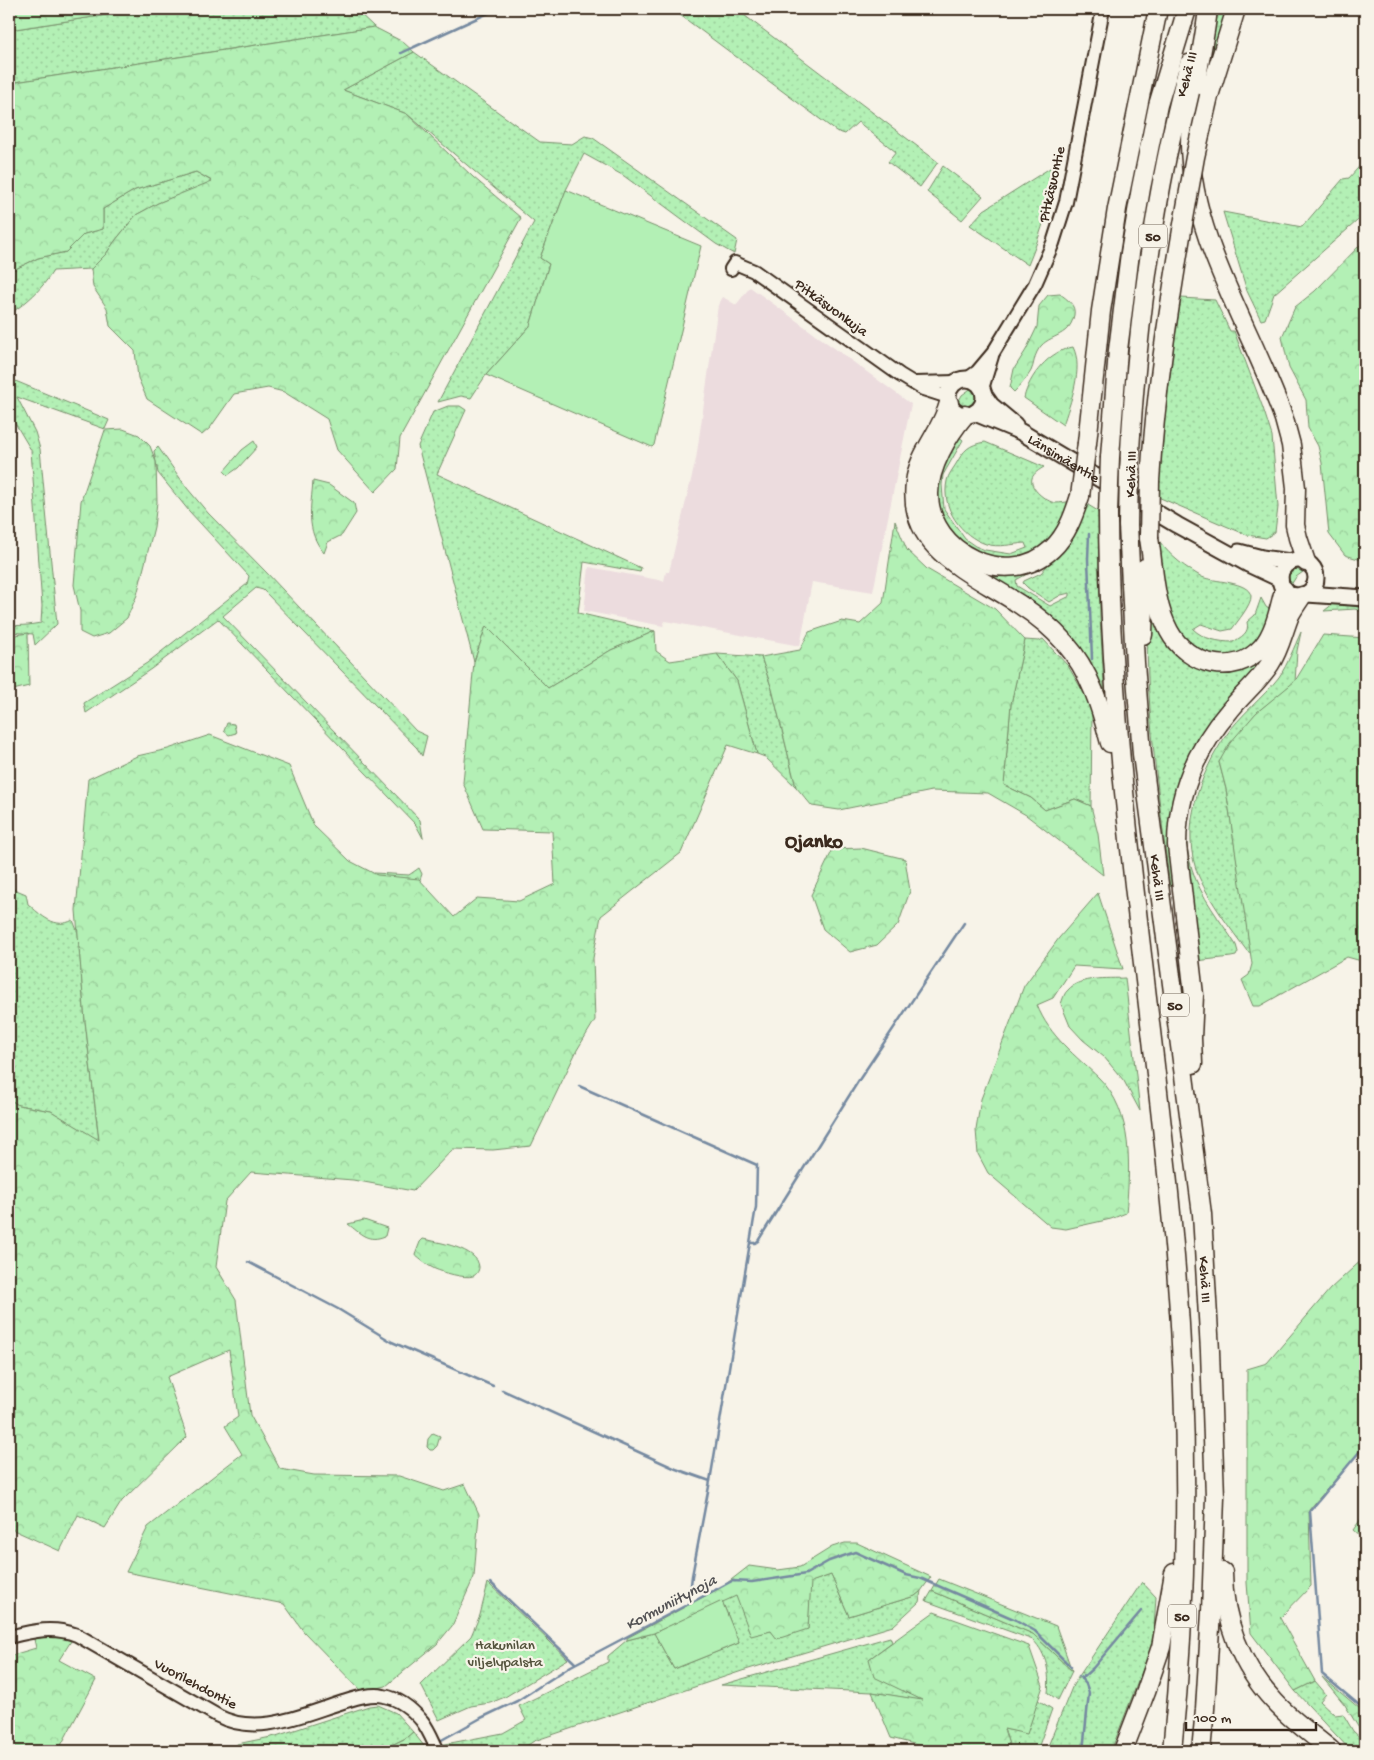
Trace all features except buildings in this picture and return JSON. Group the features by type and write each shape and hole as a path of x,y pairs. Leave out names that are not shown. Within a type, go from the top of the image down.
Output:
{"highway":[{"path":"1144,75 1151,9"},
{"path":"970,414 958,423 935,464 929,492 932,513 940,530 951,544 966,556 981,563 998,566 1018,566 1036,560 1046,554 1060,540 1073,517 1080,496 1101,312 1115,218 1158,9"},
{"path":"1158,105 1162,74 1178,9"},
{"name":"Kehä III","path":"1172,1751 1183,1600 1186,1481 1182,1350 1173,1232 1124,794 1112,654 1108,513 1110,457 1124,290 1141,188 1158,105 1187,9"},
{"path":"1206,9 1191,125 1190,145 1196,196 1215,255 1284,419 1291,445 1296,488 1295,525 1298,538 1298,562"},
{"name":"Kehä III","path":"1201,1751 1211,1612 1215,1497 1210,1351 1202,1214 1142,754 1128,525 1134,384 1148,262 1160,189 1179,100 1206,9"},
{"path":"1148,796 1149,752 1143,638 1153,432 1163,346 1195,156 1209,96 1236,9"},
{"path":"949,400 942,423 918,468 915,483 916,508 925,532 951,562 1036,615 1067,645 1090,682 1098,701 1124,794"},
{"path":"1149,538 1155,584 1164,621 1177,643 1204,662 1224,665 1254,654 1262,646 1275,623 1282,585"},
{"path":"1202,1214 1203,1156 1193,1072 1194,995 1177,845 1179,814 1189,776 1205,742 1230,709 1269,665 1278,649 1291,614 1304,595"},
{"path":"1123,1751 1161,1647 1171,1597 1177,1517 1186,1481"},
{"path":"1215,1497 1223,1531 1224,1599 1237,1646 1252,1673 1274,1702 1332,1751"}],"main road":[{"path":"962,381 978,384 983,392 982,405 970,414 958,413 953,409 949,400 952,386 962,381"},
{"name":"Länsimäentie","path":"983,392 991,406 1013,422 1021,432"},
{"name":"Länsimäentie","path":"970,414 1021,432 1282,585"},
{"name":"Länsimäentie","path":"1211,543 1256,557 1298,562"},
{"path":"1304,595 1314,586 1316,580 1314,570 1298,562 1281,572 1282,585 1289,594 1304,595 1365,597"},
{"path":"1316,580 1365,597"}],"street":[{"name":"Pitkäsuontie","path":"962,381 976,372 993,353 1035,284 1053,243 1066,202 1103,9"},
{"name":"Pitkäsuonkuja","path":"731,269 735,263 754,271 891,370 923,389 949,400"},
{"name":"Pitkäsuontie","path":"983,392 993,353"},
{"name":"Pitkäsuonkuja","path":"915,383 962,381"},
{"name":"Vuorilehdontie","path":"9,1637 43,1629 54,1629 77,1635 218,1716 230,1722 240,1724 269,1724 362,1696 384,1696 401,1702 409,1708 429,1732 438,1751"}],"shaded area":[{"path":"750,287 911,404 873,592 812,582 800,646 665,621 663,626 584,611 589,567 664,581 666,572 669,572 696,459 718,305 723,297 736,305"}],"green space":[{"path":"9,9 145,9 9,30"},
{"path":"145,9 355,9 374,27 9,83 9,30"},
{"path":"672,9 736,9 938,162 920,187 888,162 896,152 858,122 845,134 836,131"},
{"path":"1216,9 1229,9 1197,118"},
{"path":"374,27 403,42 414,52 343,90 407,114 473,177 521,218 400,438 397,469 375,492 337,450 327,419 284,392 268,388 234,394 210,428 202,435 147,399 138,378 135,351 110,326 107,308 93,287 91,269 106,254 136,215 158,203 212,181 196,172 135,190 103,209 103,229 84,234 66,252 38,258 9,272 9,83"},
{"path":"414,52 540,142 572,144 585,136 593,138 737,240 734,254 716,244 624,176 584,154 566,190 540,258 549,264 530,326 486,375 471,398 461,396 438,402 534,222 407,114 343,90"},
{"path":"1365,160 1365,214 1274,294 1265,319 1261,320 1247,291 1223,212 1302,227 1343,179 1349,178"},
{"path":"1058,163 1046,215 1028,265 970,225 984,210"},
{"path":"943,166 983,196 962,220 927,192"},
{"path":"196,172 213,182 158,203 136,215 106,254 91,269 53,271 34,295 9,314 9,272 38,258 66,252 84,234 103,229 103,209 135,190"},
{"path":"566,190 701,246 652,447 486,375 530,326 549,264 540,258"},
{"path":"1365,240 1365,561 1345,555 1329,534 1322,463 1318,446 1308,428 1306,400 1289,368 1282,337 1295,307 1315,291"},
{"path":"1060,294 1074,308 1071,323 1062,333 1041,346 1036,354 1031,371 1014,392 1010,388 1014,369 1037,327 1039,306 1048,295"},
{"path":"1181,298 1215,300 1230,331 1234,331 1263,408 1272,436 1278,507 1275,532 1266,538 1247,535 1158,497 1167,397"},
{"path":"1073,347 1076,356 1077,376 1063,425 1024,398 1030,381 1041,366 1064,349"},
{"path":"9,374 13,380 109,420 105,429 17,397 35,432 40,449 57,624 35,645 33,634 9,632 9,626 41,623 42,606 31,450 9,413"},
{"path":"973,387 977,395 974,406 963,408 959,406 957,404 962,395"},
{"path":"448,406 460,406 466,410 437,474 641,568 640,572 584,562 578,613 655,631 611,650 548,688 486,626 474,662 418,446 433,412"},
{"path":"123,429 139,435 150,446 156,462 157,502 154,527 137,595 127,618 109,633 92,638 80,632 80,611 74,585 81,501 105,430"},
{"path":"957,435 963,440 943,475 944,509 965,539 975,546 985,550 1011,554 1027,548 1025,543 995,546 977,540 961,528 950,511 946,491 948,479 962,455 974,445 985,442 1044,467 1035,473 1032,478 1033,486 1036,490 1047,500 1055,503 1072,501 1061,528 1038,552 1007,560 972,553 946,529 934,489"},
{"path":"254,441 257,447 238,468 228,475 224,471 242,450"},
{"path":"158,447 187,488 208,513 416,731 427,736 422,756 417,748 263,590 256,588 223,616 420,820 423,838 416,825 218,619 151,669 86,713 84,703 147,663 247,584 249,576 189,511 158,473 154,451"},
{"path":"928,467 948,548 1028,567 1083,502 1098,511 1100,618 1105,702 1082,658 966,567 926,528","holes":["1051,561 1041,573 1023,583 1049,602 1061,595 1070,593 1070,596 1050,606 1017,586 1016,580"]},
{"path":"313,481 329,485 354,503 356,513 342,535 328,542 324,553 314,536 312,527"},
{"path":"895,521 907,550 927,569 995,609 1025,640 1011,704 1004,785 1031,798 1045,810 1075,799 1091,806 1098,834 1103,875 1026,815 988,793 932,791 839,810 812,806 796,787 772,689 761,657 800,650 809,632 842,621 860,624 883,603"},
{"path":"1160,542 1174,557 1196,574 1207,579 1244,587 1251,596 1247,608 1232,629 1222,631 1201,624 1193,629 1212,639 1233,642 1246,632 1247,622 1255,615 1261,598 1266,607 1272,611 1268,624 1256,644 1232,657 1198,654 1171,625 1159,565"},
{"path":"1294,568 1303,572 1296,577 1289,588 1284,577 1288,571"},
{"path":"1152,593 1196,663 1265,649 1267,660 1198,743 1175,875 1170,887 1155,764 1147,658 1148,625"},
{"path":"1334,603 1365,608 1365,613 1355,609 1324,611"},
{"path":"1294,617 1298,618 1280,664 1221,734 1210,751 1193,789 1186,829 1187,849 1192,869 1205,899 1236,945 1238,952 1236,956 1196,961 1185,870 1184,840 1186,811 1193,782 1204,754 1222,726 1272,668 1283,647"},
{"path":"486,626 548,688 611,650 655,631 656,651 670,661 717,654 737,681 757,754 728,745 681,853 601,916 593,958 595,1020 577,1050 531,1146 493,1150 453,1149 413,1191 353,1180 251,1172 225,1201 216,1267 236,1300 250,1415 280,1469 314,1475 399,1476 444,1491 465,1484 479,1514 474,1577 452,1626 437,1644 386,1686 362,1692 304,1632 284,1604 126,1572 148,1527 242,1454 225,1426 238,1417 229,1350 167,1377 187,1437 122,1501 105,1528 78,1515 60,1551 9,1528 9,1099 18,1105 51,1111 99,1140 85,1021 76,910 88,779 137,756 168,749 210,735 289,766 314,826 350,861 377,875 419,879 454,917 477,898 519,901 555,884 552,831 483,829 463,783 474,662"},
{"path":"1301,632 1297,651 1295,682 1256,713 1219,762 1226,789 1251,953 1247,951 1221,915 1199,877 1193,859 1192,823 1200,786 1216,752 1231,729 1279,677"},
{"path":"28,633 29,686 9,691 9,636"},
{"path":"1323,635 1365,638 1365,962 1347,957 1260,1006 1253,1006 1242,980 1249,975 1252,964 1226,789 1219,762 1230,743 1256,713 1295,681"},
{"path":"1043,639 1068,666 1088,700 1092,714 1091,806 1075,799 1045,810 1031,798 1004,785 1011,704 1025,640 1039,641"},
{"path":"717,654 761,657 772,689 796,787 765,757 757,754 737,681"},
{"path":"227,723 234,724 236,733 229,735 224,731"},
{"path":"861,848 905,859 910,891 898,925 877,945 850,952 823,929 811,895 833,849"},
{"path":"419,868 422,874 417,888 380,879 374,873 409,875"},
{"path":"9,887 26,894 28,904 49,920 66,923 73,920 78,933 85,1021 99,1141 51,1111 18,1105 9,1099"},
{"path":"1098,893 1123,969 1074,966 1053,998 1037,1005 1056,1036 1099,1078 1119,1107 1127,1142 1128,1178 1126,1213 1111,1219 1066,1229 1051,1227 988,1173 978,1154 976,1130 981,1099 1024,986 1059,938"},
{"path":"1125,978 1140,1111 1124,1081 1104,1057 1083,1040 1070,1026 1061,1004 1067,991 1080,982 1095,979"},
{"path":"364,1220 387,1228 385,1236 369,1238 348,1224"},
{"path":"423,1239 447,1244 472,1255 477,1260 479,1267 477,1273 469,1277 459,1276 430,1266 415,1255"},
{"path":"1365,1257 1365,1445 1309,1510 1311,1586 1280,1618 1315,1681 1295,1691 1251,1633 1247,1583 1247,1369 1267,1363 1330,1289"},
{"path":"433,1433 440,1436 437,1446 430,1450 427,1447 428,1439"},
{"path":"1361,1519 1365,1523 1365,1534 1362,1538 1353,1530"},
{"path":"845,1543 857,1543 931,1577 915,1596 849,1616 831,1575 811,1582 808,1629 777,1639 771,1631 751,1636 736,1596 654,1633 627,1640 627,1638 722,1587 749,1566 778,1570 800,1567 832,1547"},
{"path":"831,1575 849,1616 915,1596 921,1591 919,1602 893,1626 742,1671 534,1741 519,1751 443,1751 440,1745 503,1733 526,1720 519,1706 608,1662 608,1656 627,1640 654,1633 674,1669 739,1643 722,1601 737,1595 751,1635 771,1631 808,1629 810,1582"},
{"path":"939,1579 1056,1626 1072,1671 1033,1634 932,1591"},
{"path":"1142,1582 1156,1597 1153,1643 1111,1751 1046,1751 1073,1685"},
{"name":"Hakunilan viljelypalsta","path":"488,1583 568,1659 505,1697 490,1703 471,1706 439,1720 421,1685 471,1636 480,1615"},
{"path":"932,1591 1033,1634 1072,1671 1058,1700 1048,1693 1046,1665 1042,1652 1033,1640 926,1601"},
{"path":"722,1601 739,1643 674,1669 654,1633"},
{"path":"934,1612 1029,1646 1043,1686 1027,1734 1004,1729 1010,1748 1005,1751 932,1751 925,1747 891,1738 872,1692 922,1700 874,1677 869,1659"},
{"path":"45,1632 73,1638 59,1660 96,1680 58,1751 9,1751 9,1656 36,1648 33,1635"},
{"path":"890,1637 892,1642 869,1659 925,1701 872,1692 721,1685"},
{"path":"1322,1677 1365,1713 1365,1734 1360,1730 1345,1705"},
{"path":"1315,1681 1326,1694 1320,1701 1335,1715 1343,1714 1353,1731 1365,1742 1365,1751 1351,1751 1295,1691"},
{"path":"1038,1700 1052,1709 1037,1751 1005,1751 1010,1748 1004,1729 1027,1733"},
{"path":"378,1705 396,1713 413,1732 406,1738 379,1751 234,1751 237,1744 276,1736 369,1706"},
{"path":"413,1732 428,1751 380,1751 406,1738"}],"waterway":[{"path":"401,53 497,9"},
{"path":"1089,534 1088,559 1092,659"},
{"path":"751,1243 758,1241 859,1080 964,923"},
{"path":"579,1086 757,1165 756,1207 710,1481"},
{"path":"248,1262 338,1309 392,1342 493,1386"},
{"path":"502,1390 676,1469 710,1481 689,1602"},
{"path":"1365,1445 1310,1511 1322,1674 1365,1710"},
{"name":"Kormuniitynoja","path":"438,1742 517,1701 571,1666 732,1581 752,1582 806,1574 829,1561 855,1552 1016,1620 1035,1631 1071,1667"},
{"path":"491,1583 575,1663"},
{"path":"1081,1679 1093,1668 1141,1611"},
{"path":"1079,1676 1086,1684 1089,1693 1083,1751"},
{"name":"Kormuniitynoja","path":"422,1751 431,1746"}],"district":[{"name":"Ojanko","path":"814,840"}]}
